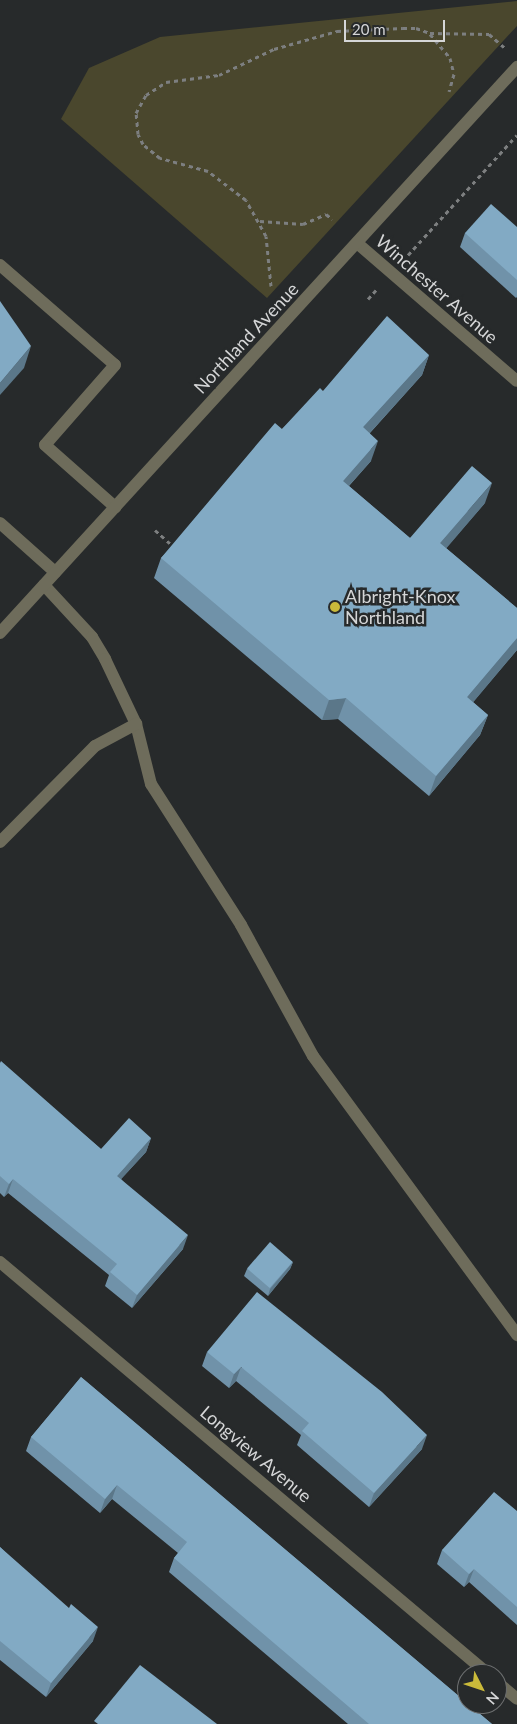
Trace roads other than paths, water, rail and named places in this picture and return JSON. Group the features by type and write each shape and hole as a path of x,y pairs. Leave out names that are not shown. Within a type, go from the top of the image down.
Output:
{"street":[{"name":"Northland Avenue","path":"0,633 517,67"},
{"name":"Winchester Avenue","path":"357,243 517,381"},
{"path":"0,265 115,365 45,445 115,507"},
{"path":"0,523 55,572"},
{"path":"44,585 92,637 136,724 151,784 241,925 313,1056 517,1335"},
{"path":"0,842 95,746 136,724"},
{"name":"Longview Avenue","path":"0,1262 476,1664"},
{"path":"507,1690 517,1699"}],"place":[{"name":"Albright-Knox Northland","path":"335,607"}]}
